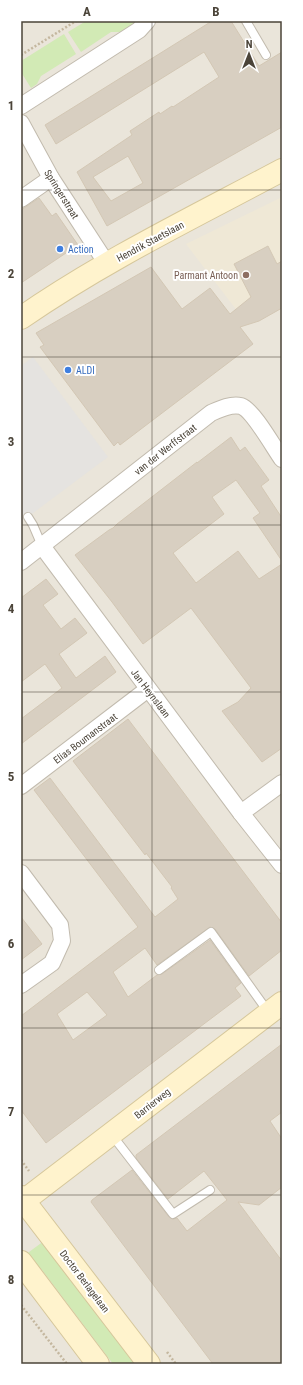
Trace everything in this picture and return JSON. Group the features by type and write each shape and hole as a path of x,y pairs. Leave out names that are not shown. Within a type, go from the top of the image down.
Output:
{"street":[{"path":"21,106 139,30 147,21"},
{"name":"Springerstraat","path":"21,123 51,178 107,264"},
{"name":"Hendrik Staetslaan","path":"21,318 49,299 107,264 282,170"},
{"path":"21,199 51,178"},
{"name":"van der Werffstraat","path":"21,562 211,413 225,406 241,406 252,414 282,459"},
{"name":"Jan Heynslaan","path":"42,546 241,813 282,865"},
{"name":"Elias Boumanstraat","path":"21,786 148,689"},
{"path":"241,813 282,782"},
{"path":"21,873 60,925 62,941 52,963 21,985"},
{"name":"Barrierweg","path":"22,1200 111,1134 275,1008"},
{"name":"Doctor Berlagelaan","path":"22,1200 149,1364"},
{"path":"21,1262 98,1364"}],"lane":[{"path":"246,21 266,55"},
{"name":"Jan Heynslaan","path":"28,517 42,546"},
{"path":"159,970 211,932 275,1008"},
{"path":"111,1134 173,1214 210,1190"}],"path":[{"path":"21,55 76,21"},
{"path":"21,1305 67,1364"}],"shaded area":[{"path":"21,21 282,21 282,1364 21,1364"},
{"name":"Parmant Antoon","path":"282,197 282,307 248,325 186,244"},
{"path":"33,357 108,457 21,522 21,366"}],"green space":[{"path":"86,21 137,21 120,32 111,32 81,52 68,32"},
{"path":"64,34 76,54 41,76 37,84 31,88 21,72 21,61"},
{"path":"48,1238 143,1364 113,1364 42,1270 25,1255"}],"building":[{"path":"212,21 231,21 259,66 282,52 282,127 107,226 77,172 132,135 130,131 159,112 160,114 172,106 173,107 219,77 204,52 56,144 45,125","holes":["128,156 143,183 111,201 93,177"]},
{"path":"39,198 52,216 56,213 78,245 21,283 21,210"},
{"path":"268,246 277,264 282,261 282,308 259,321 240,327 253,344 120,445 118,442 114,446 40,347 44,345 36,333 151,267 182,309 210,288 230,314 251,297 234,264"},
{"path":"231,437 240,451 245,447 269,480 261,486 282,518 282,561 253,518 260,513 236,480 212,497 224,514 173,553 196,583 238,551 259,579 282,564 282,748 262,762 222,711 238,702 251,688 191,608 143,644 75,555 113,528"},
{"path":"46,579 58,594 43,605 61,629 75,618 87,633 59,654 76,678 105,656 116,672 21,744 21,719 62,688 45,664 21,682 21,598"},
{"path":"128,719 282,923 282,950 249,976 215,929 210,927 157,965 145,948 113,972 128,997 157,975 162,974 210,940 241,983 235,988 241,996 46,1143 21,1110 21,1016 138,927 34,790 50,778 155,917 178,899 171,888 172,887 146,853 145,855 73,761","holes":["87,992 107,1015 73,1040 57,1014"]},
{"path":"21,917 42,944 21,960"},
{"path":"282,1044 282,1112 270,1121 282,1139 282,1187 259,1205 238,1202 282,1261 282,1364 213,1364 91,1202 132,1170 169,1217 173,1219 177,1218 187,1231 227,1200 204,1171 168,1199 136,1158 136,1155"}],"place":[{"name":"Action","path":"60,249"},
{"name":"Parmant Antoon","path":"246,275"},
{"name":"ALDI","path":"68,370"}]}
